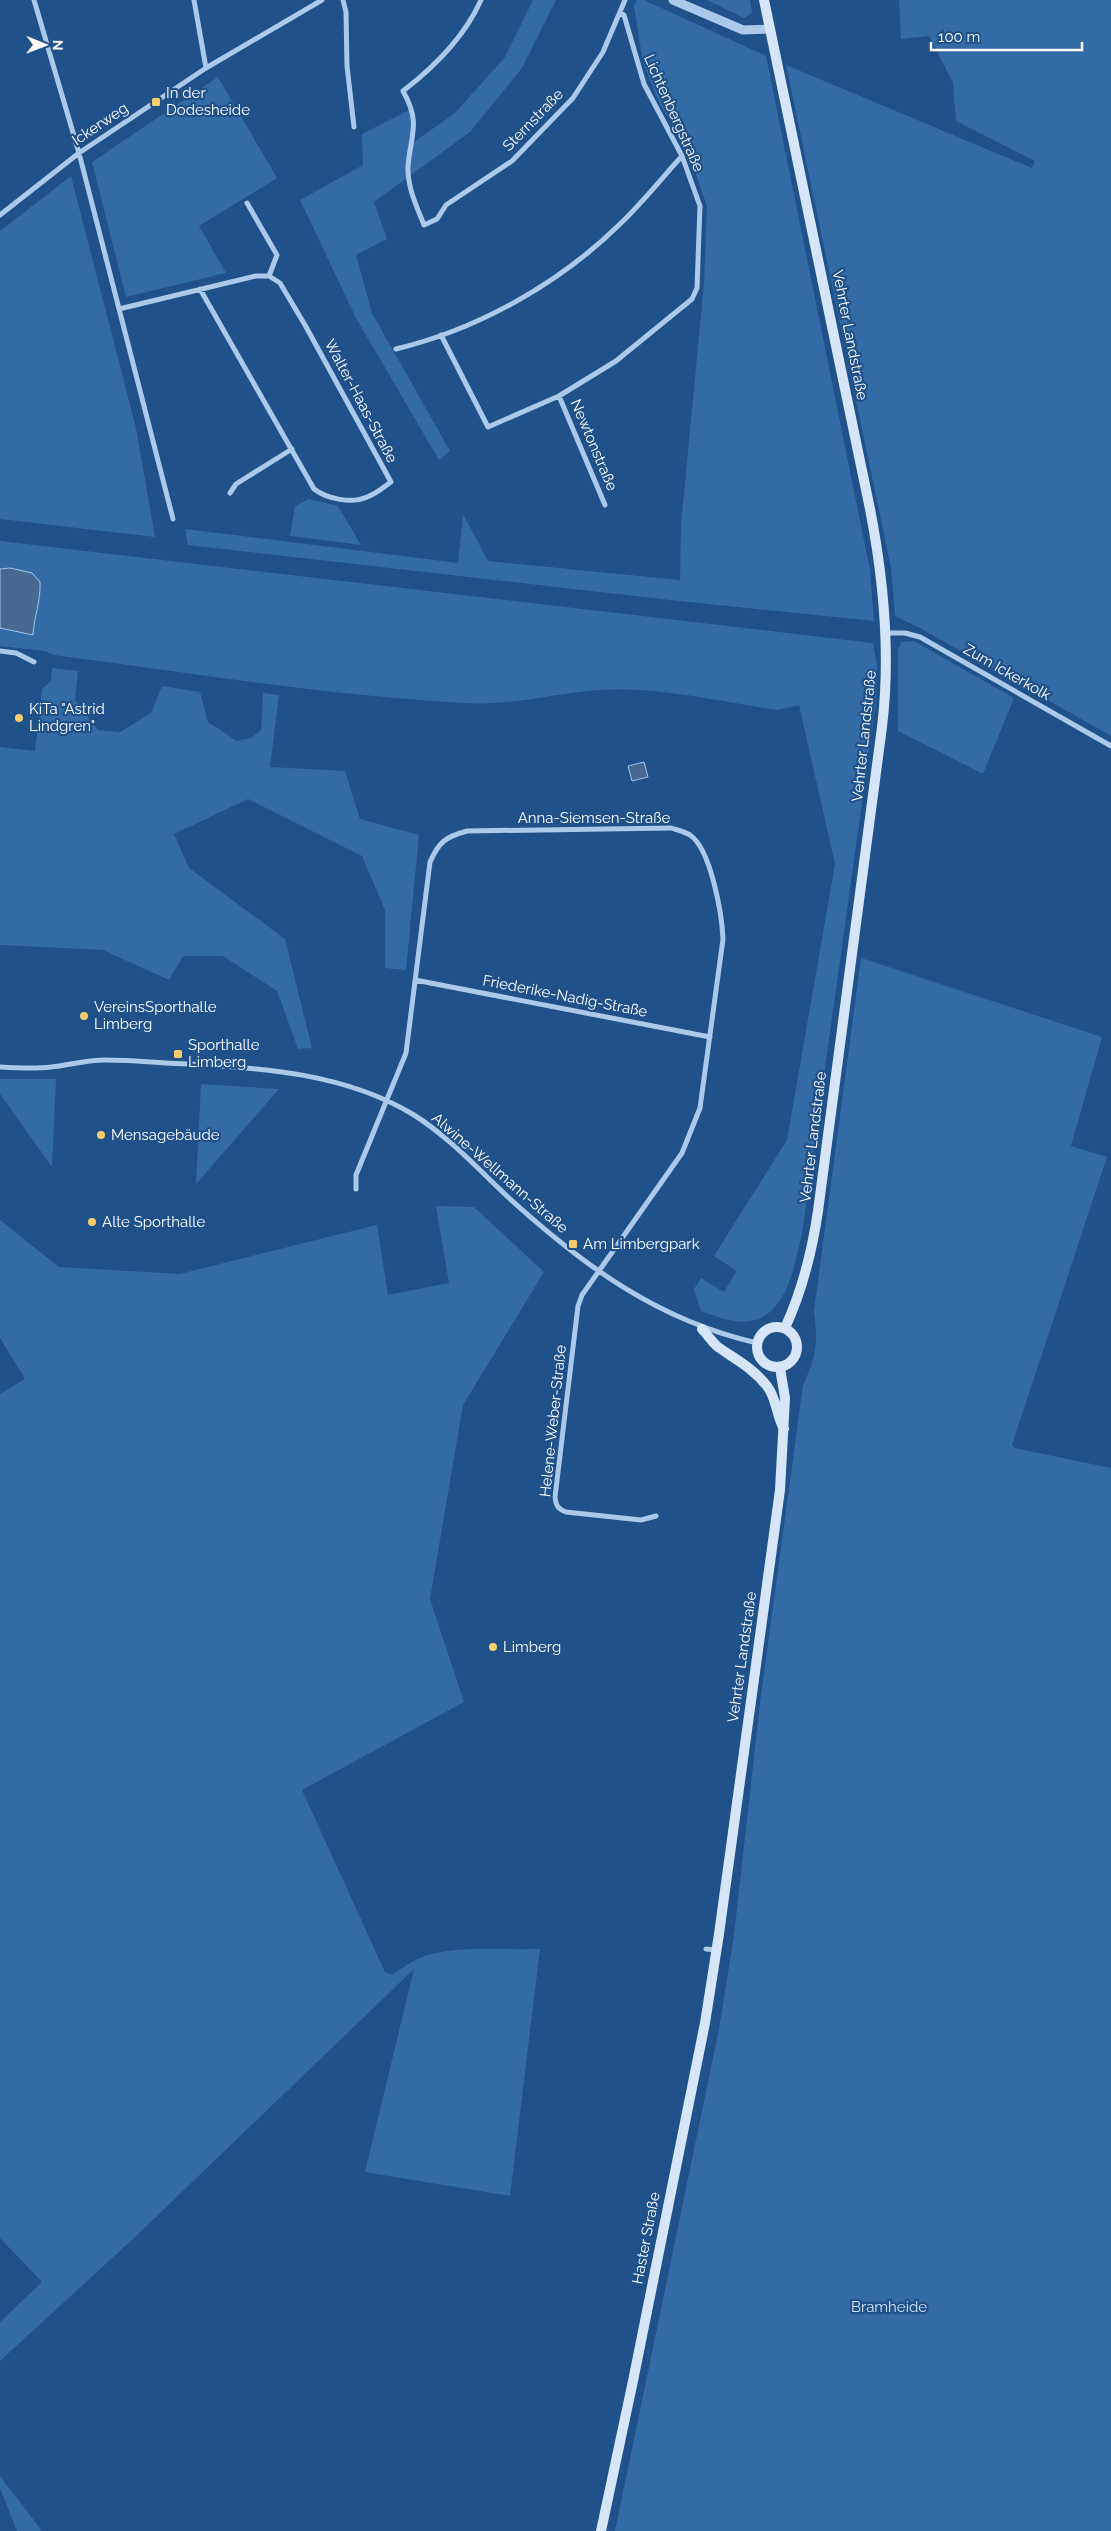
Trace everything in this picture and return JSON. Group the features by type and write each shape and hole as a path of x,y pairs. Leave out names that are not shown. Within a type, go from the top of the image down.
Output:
{"main road":[{"name":"Vehrter Landstraße","path":"764,0 872,518 880,565 886,634 886,675 882,727 814,1240 800,1292 785,1328"},
{"path":"773,1327 785,1328 794,1336 797,1353 791,1363 780,1368 772,1367 761,1360 757,1343 766,1330 773,1327"},
{"path":"702,1329 716,1346 746,1364 767,1386 775,1400 778,1418 785,1430"},
{"name":"Vehrter Landstraße","path":"712,1950 778,1509 785,1430 785,1398 780,1368"},
{"name":"Haster Straße","path":"601,2531 634,2381 705,2023 712,1950"}],"street":[{"path":"34,0 79,153 173,519"},
{"path":"194,0 206,68"},
{"name":"Ickerweg","path":"0,215 79,153 206,68 322,0"},
{"path":"344,0 354,127"},
{"name":"Sternstraße","path":"481,0 466,25 441,57 421,78 403,91 412,108 414,137 408,167 411,192 424,225 437,219 446,205 512,161 573,98 603,52 625,0"},
{"path":"674,0 743,30 770,29"},
{"name":"Lichtenbergstraße","path":"441,335 488,427 559,396 616,361 692,299 697,288 700,206 682,156 644,84 637,64 628,24 624,15 620,13"},
{"path":"396,349 441,335 518,300 566,270 620,224 682,156"},
{"path":"120,309 256,276 269,276 277,255 247,202"},
{"name":"Walter-Haas-Straße","path":"200,289 314,489 322,495 339,499 367,497 391,482 305,325 280,283 269,276"},
{"name":"Newtonstraße","path":"559,396 606,505"},
{"path":"230,494 236,484 292,449"},
{"name":"Zum Ickerkolk","path":"886,634 905,633 920,637 1111,746"},
{"path":"0,651 16,653 34,662"},
{"name":"Anna-Siemsen-Straße","path":"356,1189 356,1175 406,1053 430,862 437,847 449,836 467,831 671,828 690,835 702,849 722,917 723,939 700,1108 682,1153 597,1271"},
{"name":"Friederike-Nadig-Straße","path":"415,980 710,1036"},
{"name":"Alwine-Wellmann-Straße","path":"0,1067 36,1068 104,1060 247,1067 315,1078 386,1101 414,1115 440,1135 530,1217 597,1271 634,1294 702,1329 757,1343"},
{"name":"Helene-Weber-Straße","path":"597,1271 582,1295 578,1306 556,1504 560,1510 566,1512 641,1520 656,1516"}],"green space":[{"path":"533,0 556,0 522,68 470,132 374,202 387,239 356,255 372,313 450,451 439,460 356,318 300,200 363,165 362,134 411,109 414,142 455,113 505,57"},
{"path":"637,0 644,0 766,56 870,570 874,621 679,601 188,545 185,529 458,563 463,514 488,561 680,580 681,525 704,283 707,206 688,152 659,102 643,63 634,6"},
{"path":"707,0 750,0 752,13 744,18"},
{"path":"899,0 1111,0 1111,736 920,628 895,616 891,568 786,65 1032,168 1035,161 956,121 953,83 929,36 901,39"},
{"path":"218,77 277,178 199,226 226,273 126,297 92,162"},
{"path":"71,176 136,428 155,537 0,519 0,231"},
{"path":"309,499 338,506 361,545 290,536 295,506"},
{"path":"0,541 873,643 877,665 876,702 802,1234 787,1287 773,1309 763,1317 750,1321 725,1319 701,1311 694,1289 701,1278 724,1292 737,1271 714,1256 787,1140 835,864 799,705 778,710 666,692 621,689 598,690 497,703 463,703 360,695 258,683 0,646"},
{"path":"914,641 1014,698 983,774 898,731 898,650 901,642"},
{"path":"52,668 78,671 75,700 98,730 120,732 151,713 162,686 200,692 208,722 237,741 251,738 261,730 263,693 279,695 270,767 345,771 360,819 419,835 406,970 385,968 385,910 362,856 248,799 174,834 189,868 285,939 312,1048 298,1049 277,991 223,956 183,956 169,980 103,950 0,945 0,747 35,751 42,689 51,681"},
{"name":"Bramheide","path":"861,958 1102,1037 1071,1146 1107,1157 1012,1445 1015,1448 1111,1468 1111,2531 615,2531 719,2029 734,1935 761,1695 803,1385 814,1357 816,1332 814,1311"},
{"path":"0,1079 56,1079 52,1167 0,1094"},
{"path":"201,1084 279,1089 196,1184"},
{"path":"436,1206 474,1207 544,1272 463,1405 430,1599 464,1702 302,1790 385,1972 392,1975 408,1964 425,1956 452,1950 540,1949 510,2196 365,2172 414,1969 134,2238 0,2361 0,2322 42,2282 0,2238 0,1394 25,1379 0,1338 0,1220 59,1267 180,1274 377,1225 388,1295 449,1283"},
{"path":"0,2476 42,2531 17,2531 0,2488"}],"shaded area":[{"path":"10,568 32,573 40,582 33,635 0,628 0,569"},
{"path":"644,762 648,777 632,781 628,766"}],"place":[{"name":"In der Dodesheide","path":"156,102"},
{"name":"KiTa \"Astrid Lindgren\"","path":"19,718"},
{"name":"VereinsSporthalle Limberg","path":"84,1016"},
{"name":"Sporthalle Limberg","path":"178,1054"},
{"name":"Mensagebäude","path":"101,1135"},
{"name":"Alte Sporthalle","path":"92,1222"},
{"name":"Am Limbergpark","path":"573,1244"},
{"name":"Limberg","path":"493,1647"}]}
